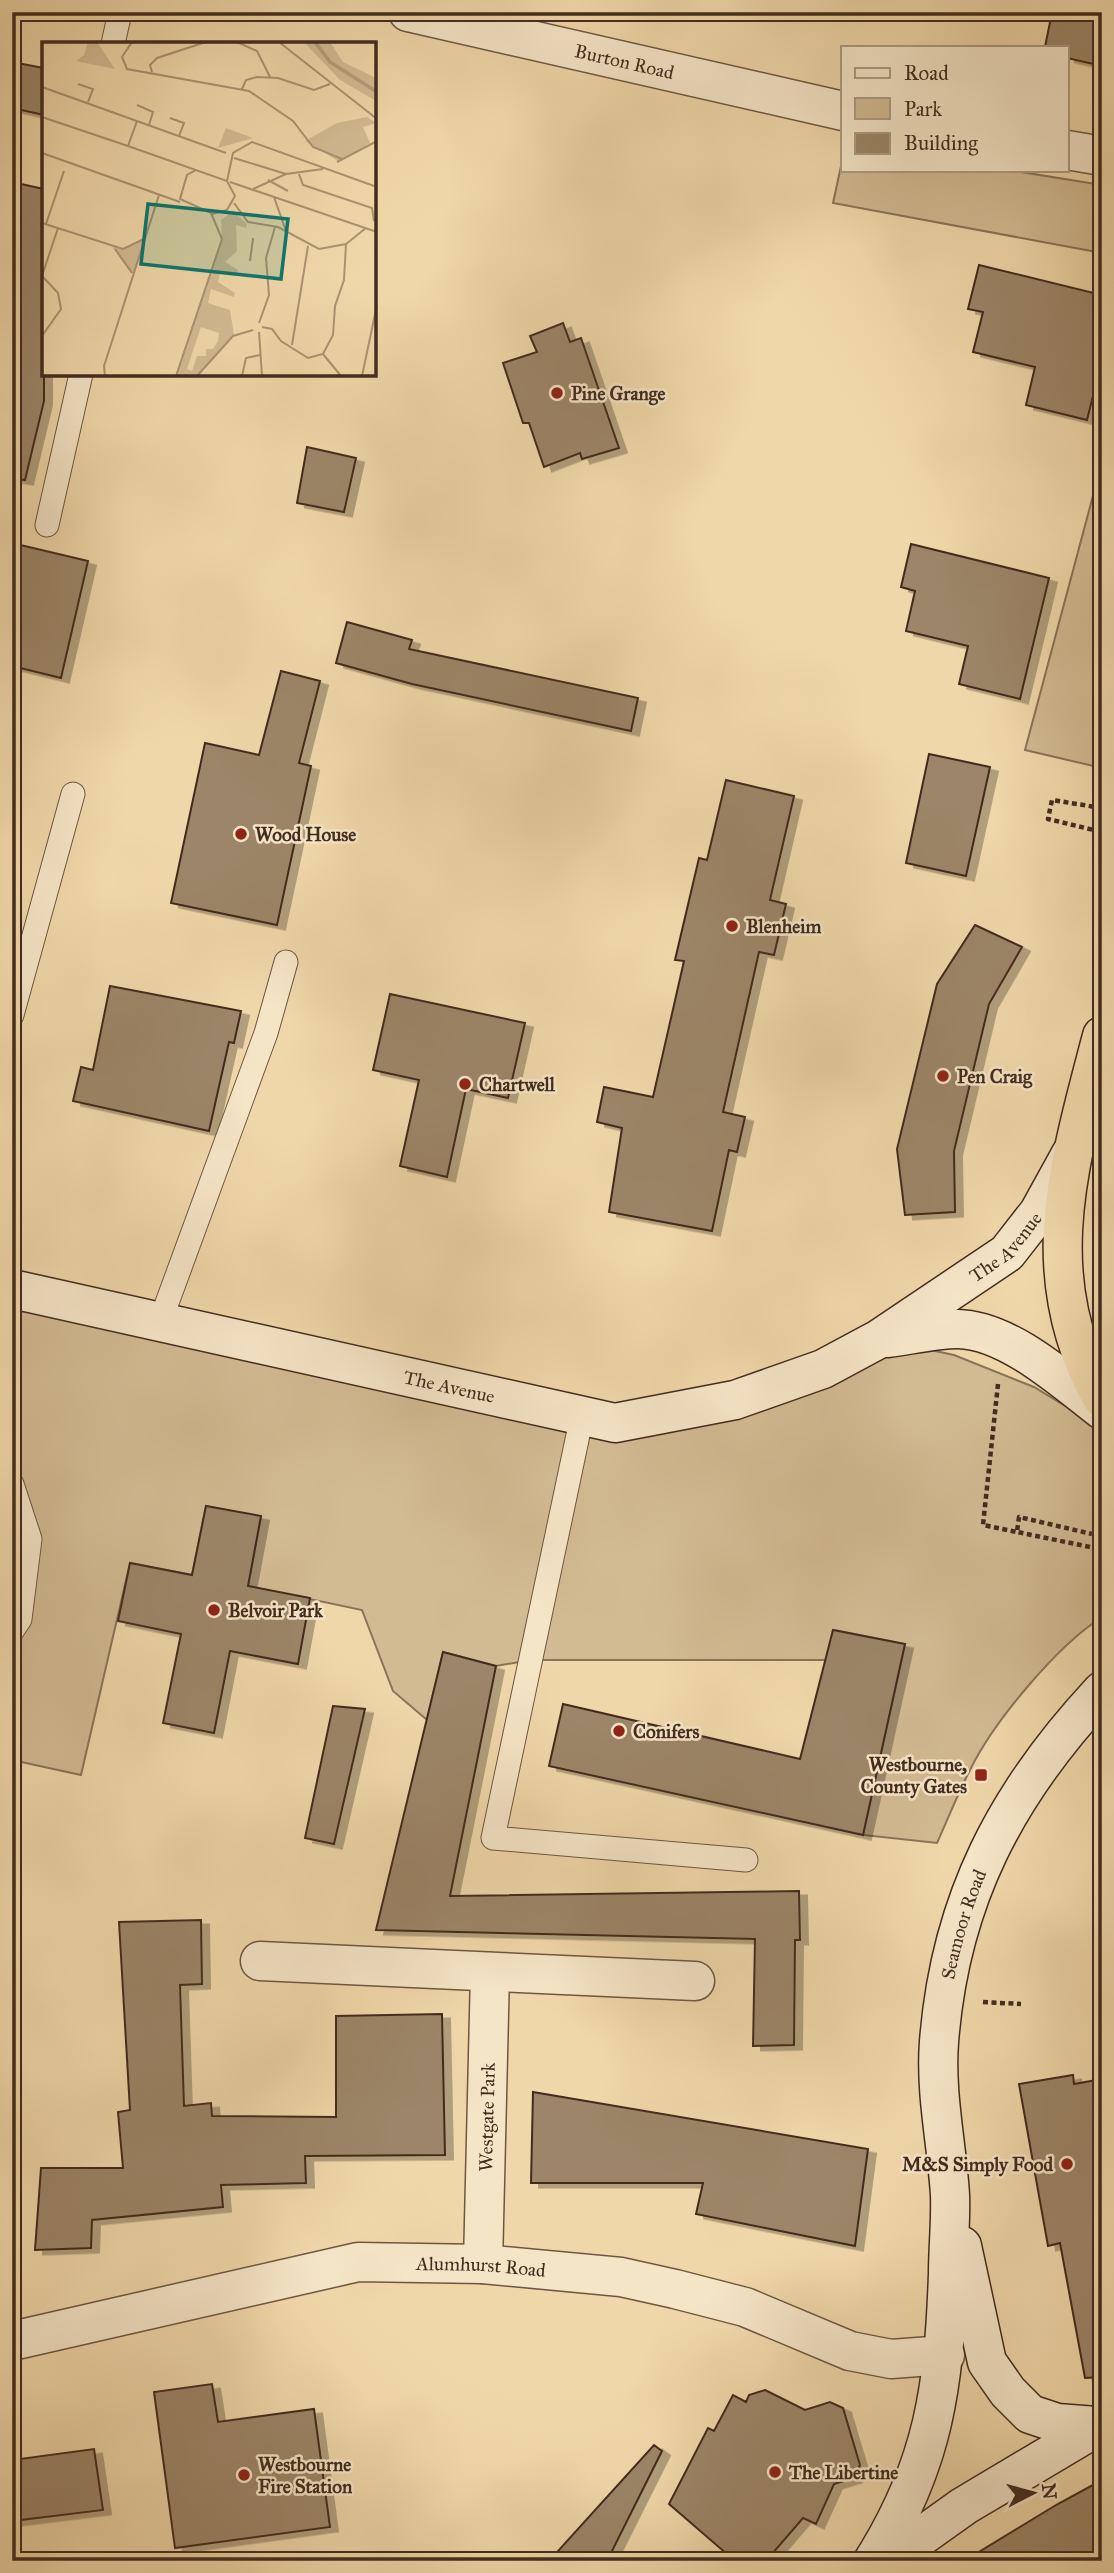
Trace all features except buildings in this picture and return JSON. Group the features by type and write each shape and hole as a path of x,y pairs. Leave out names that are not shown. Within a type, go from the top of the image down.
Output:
{"highway":[{"path":"1101,1040 1071,1154 1060,1253 1065,1301 1093,1382 1102,1398"}],"street":[{"name":"Burton Road","path":"408,12 495,23 841,110"},
{"path":"1068,150 1102,156"},
{"name":"The Avenue","path":"12,1289 614,1423 735,1401 823,1369 879,1339 1007,1253 1040,1212 1071,1154"},
{"name":"The Avenue","path":"879,1339 957,1329 989,1334 1102,1410"},
{"name":"Seamoor Road","path":"873,2561 898,2521 921,2462 937,2411 945,2355 950,2196 939,2045 946,1981 960,1919 981,1863 1006,1815 1064,1731 1102,1690"},
{"path":"260,1962 695,1981"},
{"name":"Westgate Park","path":"483,2264 490,1972"},
{"name":"Seamoor Road","path":"950,2196 987,2362 1008,2392 1030,2414 1057,2423 1099,2425"},
{"name":"Alumhurst Road","path":"12,2341 358,2262 483,2264 621,2277 745,2307 850,2351 891,2358 945,2355"},
{"name":"Seamoor Road","path":"887,2561 964,2505 1099,2425"}],"lane":[{"path":"113,42 120,12"},
{"path":"47,525 81,376"},
{"path":"12,1014 73,794"},
{"path":"160,1322 266,1033 286,962"},
{"path":"582,1416 493,1838 746,1860"},
{"path":"12,1484 30,1539 20,1619 12,1630"}],"path":[{"path":"1102,808 1052,800 1048,819 1102,832"},
{"path":"1003,1341 983,1525 1090,1547"},
{"path":"1017,1532 1019,1517 1092,1534"}],"green space":[{"path":"841,166 841,172 1021,172 1102,185 1102,253 833,203"},
{"path":"1102,462 1102,768 1025,750"},
{"path":"12,1289 615,1423 879,1339 954,1355 1034,1387 1098,1426 1102,1433 1102,1617 1066,1646 1010,1708 970,1770 937,1843 863,1835 905,1644 834,1630 826,1660 531,1660 496,1666 443,1652 427,1720 393,1691 362,1610 248,1586 261,1517 206,1506 192,1575 130,1563 81,1775 12,1760 12,1631 30,1539 12,1484"}],"place":[{"name":"Pine Grange","path":"557,393"},
{"name":"Wood House","path":"241,834"},
{"name":"Blenheim","path":"732,926"},
{"name":"Pen Craig","path":"943,1076"},
{"name":"Chartwell","path":"465,1084"},
{"name":"Belvoir Park","path":"214,1610"},
{"name":"Conifers","path":"619,1731"},
{"name":"Westbourne, County Gates","path":"981,1775"},
{"name":"M&S Simply Food","path":"1067,2164"},
{"name":"The Libertine","path":"775,2472"},
{"name":"Westbourne Fire Station","path":"244,2475"}]}
